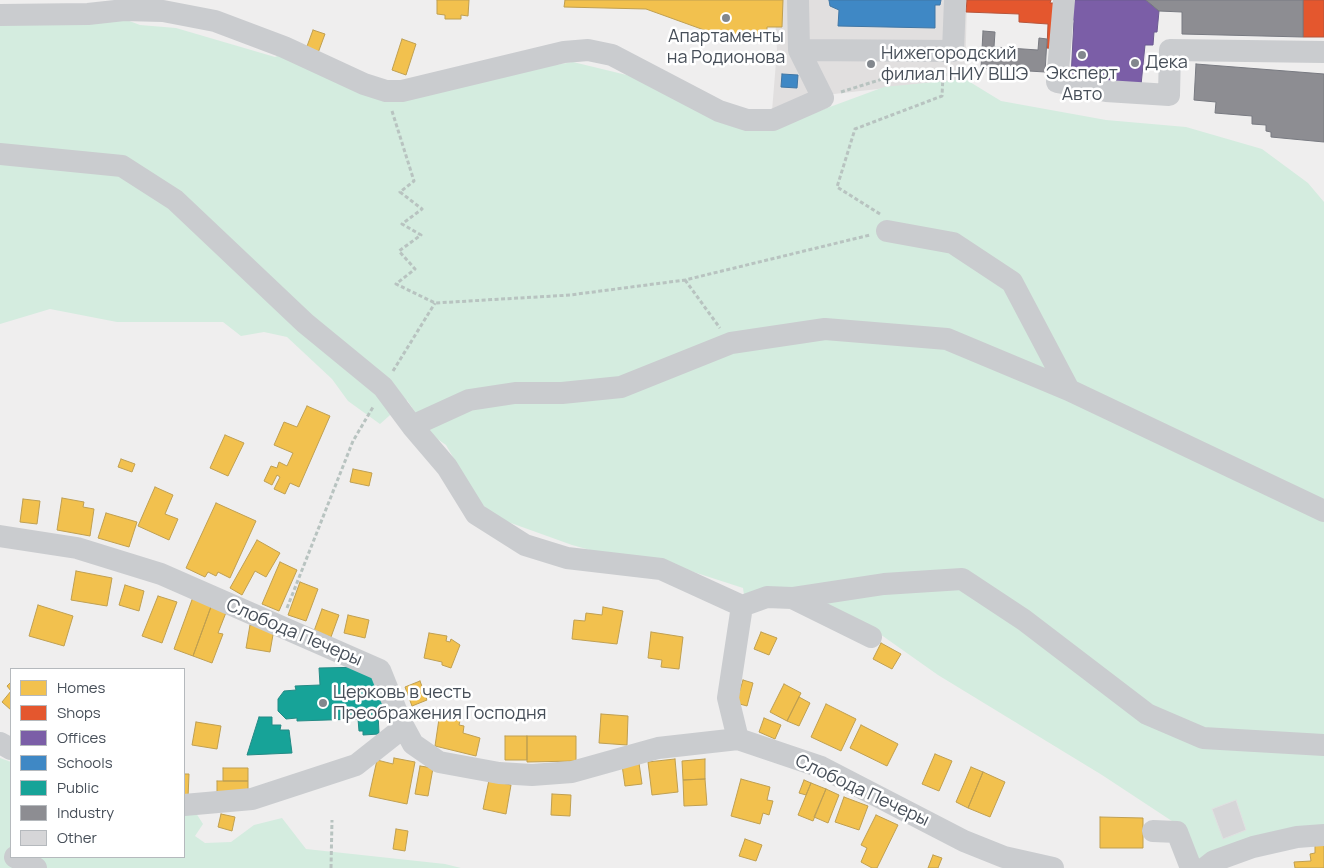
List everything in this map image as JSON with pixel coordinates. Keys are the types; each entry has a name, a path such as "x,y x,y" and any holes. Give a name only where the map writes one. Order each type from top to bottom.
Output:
{"street":[{"path":"0,15 88,7 163,11 214,21 284,47 364,84 386,92 402,91 564,52 588,50 612,55 719,111 747,120 773,120 823,98 799,50 798,0"},
{"path":"799,50 953,51 955,0"},
{"path":"1064,0 1057,82 1106,91 1169,95 1170,50 1324,52"},
{"path":"0,154 122,166 175,200 305,323 383,387 412,426 447,467 476,514 526,545 567,558 661,569 742,606 767,597 792,598 884,584 962,579 1024,620 1147,714 1203,738 1324,746"},
{"path":"887,231 953,243 1012,282 1069,390"},
{"path":"412,426 469,400 515,393 562,394 621,387 731,343 825,329 947,339 1069,390 1324,511"},
{"name":"Слобода Печеры","path":"0,536 77,548 161,574 279,628 380,670 412,744 439,762 499,773 532,776 572,772 658,748 738,739 821,767 964,841 1004,857 1053,868"},
{"path":"792,598 871,637"},
{"path":"738,739 728,698 742,606"},
{"path":"185,805 252,799 356,765 404,727"},
{"path":"1152,831 1177,832 1191,868"},
{"path":"1205,868 1214,861 1253,847 1296,837 1324,835"},
{"path":"17,858 36,868"}],"path":[{"path":"823,98 892,76 952,74 953,51"},
{"path":"386,92 414,181 400,192 422,209 402,224 421,235 398,251 415,269 396,284 435,303 570,295 685,280 887,231 890,220 836,188 855,129 942,96 943,75"},
{"path":"685,280 731,343"},
{"path":"279,628 353,441 383,387 435,303"},
{"path":"331,868 332,820"}],"shaded area":[{"name":"Нижегородский филиал НИУ ВШЭ","path":"774,0 967,0 965,79 799,98 772,111 777,50"}],"green space":[{"path":"0,18 124,19 140,25 176,28 275,57 282,54 369,95 573,62 635,77 781,125 884,87 965,79 1001,101 1106,120 1186,127 1262,149 1308,183 1324,202 1324,827 1199,861 1181,827 1102,775 938,675 870,627 744,595 743,588 675,566 619,558 572,545 497,518 479,502 446,445 430,434 407,400 380,424 348,401 332,379 287,337 264,332 241,336 223,322 117,322 50,309 0,324"},
{"path":"0,758 10,762 10,858 185,858 185,813 196,813 203,824 195,836 205,843 231,842 254,825 282,818 306,849 445,864 461,868 0,868"}],"building: Homes":[{"path":"437,0 469,0 468,16 461,15 461,19 445,19 445,15 437,14"},
{"name":"Апартаменты на Родионова","path":"565,0 783,0 782,27 767,27 767,36 718,35 646,9 564,7"},
{"path":"313,30 325,34 318,53 306,49"},
{"path":"402,39 416,44 406,75 392,70"},
{"path":"307,406 330,416 299,487 290,483 285,494 274,489 280,477 277,475 272,485 264,481 271,466 277,468 279,462 287,466 293,453 274,445 284,422 297,427"},
{"path":"225,435 244,443 228,476 210,468"},
{"path":"121,459 135,464 132,472 118,467"},
{"path":"353,469 372,473 369,486 350,482"},
{"path":"155,487 173,495 165,514 178,519 169,540 138,526"},
{"path":"62,498 84,502 83,507 94,509 90,536 57,530"},
{"path":"23,499 40,501 37,524 20,522"},
{"path":"216,503 256,521 230,578 218,572 216,576 208,572 205,577 186,568"},
{"path":"106,513 137,522 129,547 98,538"},
{"path":"257,540 280,553 266,577 255,571 242,595 230,588"},
{"path":"280,562 297,570 279,611 262,604"},
{"path":"76,571 112,578 107,606 71,600"},
{"path":"300,582 318,589 306,621 288,615"},
{"path":"125,585 144,591 139,611 119,605"},
{"path":"158,596 177,602 162,643 142,636"},
{"path":"193,597 212,604 193,656 174,649"},
{"path":"212,604 227,610 218,633 223,634 212,663 193,656"},
{"path":"38,605 73,616 64,646 29,636"},
{"path":"603,607 623,611 617,644 572,639 574,620 585,621 586,613 602,615"},
{"path":"322,609 339,615 331,637 314,631"},
{"path":"348,615 369,620 365,638 344,633"},
{"path":"250,625 274,629 270,652 246,648"},
{"path":"651,632 683,637 679,669 661,667 662,660 648,658"},
{"path":"761,632 777,638 769,655 754,649"},
{"path":"429,633 447,636 446,641 450,642 451,639 460,645 451,668 442,665 442,662 424,658"},
{"path":"881,643 901,654 892,669 873,659"},
{"path":"743,680 753,683 747,706 736,703"},
{"path":"420,681 427,700 412,706 405,687"},
{"path":"784,684 801,693 787,721 770,712"},
{"path":"10,692 10,709 2,702"},
{"path":"799,697 810,703 799,726 787,721"},
{"path":"826,704 856,719 841,751 811,737"},
{"path":"440,712 461,717 459,725 464,726 463,733 480,738 476,756 435,746"},
{"path":"601,714 628,716 627,745 599,743"},
{"path":"764,718 781,725 775,739 759,732"},
{"path":"196,722 221,726 217,749 192,745"},
{"path":"861,725 898,744 887,766 850,748"},
{"path":"505,736 527,736 527,760 505,760"},
{"path":"527,736 576,736 576,761 527,762"},
{"path":"935,754 952,761 939,791 922,784"},
{"path":"394,758 415,762 407,804 369,796 377,760 393,764"},
{"path":"675,759 678,792 652,795 648,762"},
{"path":"705,759 705,779 683,780 682,761"},
{"path":"639,763 642,784 625,786 622,765"},
{"path":"420,766 433,768 428,796 415,794"},
{"path":"971,767 983,772 968,808 956,802"},
{"path":"223,768 248,768 248,781 223,781"},
{"path":"983,772 1005,782 990,817 968,808"},
{"path":"185,774 189,774 188,798 185,797"},
{"path":"705,779 707,805 684,806 683,780"},
{"path":"741,779 770,787 767,800 773,801 769,815 763,813 760,824 731,816"},
{"path":"489,780 511,785 506,814 483,809"},
{"path":"804,780 811,783 806,795 799,793"},
{"path":"217,781 248,781 248,792 217,792"},
{"path":"811,783 826,789 813,821 798,815"},
{"path":"826,789 839,795 828,823 814,817"},
{"path":"552,794 571,795 570,816 551,815"},
{"path":"844,797 868,806 859,830 835,822"},
{"path":"221,814 235,817 232,831 218,827"},
{"path":"876,815 898,825 877,868 872,868 861,862 867,848 861,845"},
{"path":"1100,817 1143,818 1143,848 1100,848"},
{"path":"396,829 408,831 405,851 393,849"},
{"path":"745,839 762,845 756,861 739,856"},
{"path":"1315,840 1324,840 1324,868 1295,868 1294,862 1311,861 1310,854 1315,853"},
{"path":"933,855 942,858 938,868 928,868"}],"building: Shops":[{"path":"967,0 1051,0 1050,3 1057,3 1055,49 1047,48 1048,24 1019,22 1019,14 966,12"},
{"path":"1303,0 1324,0 1324,37 1303,37"}],"building: Offices":[{"path":"1070,0 1146,0 1159,11 1157,32 1154,32 1153,45 1145,45 1141,85 1071,78 1074,20 1064,17"}],"building: Schools":[{"path":"829,0 941,0 940,5 935,5 935,28 838,26 839,10 830,6"},
{"path":"782,74 798,75 797,88 781,87"}],"building: Public":[{"path":"367,667 376,672 376,694 382,694 383,711 378,712 379,734 363,735 363,731 359,731 358,719 297,721 297,718 286,719 278,711 278,699 284,691 296,690 295,686 320,685 319,668"},
{"path":"259,717 272,717 272,725 281,725 280,730 289,730 292,753 247,755"}],"building: Industry":[{"path":"1146,0 1303,0 1303,37 1182,34 1182,12 1159,11"},
{"path":"983,31 995,32 994,47 1038,50 1039,38 1047,39 1045,72 981,68"},
{"path":"1196,64 1324,74 1324,142 1271,137 1271,132 1266,131 1266,125 1252,124 1252,116 1215,113 1216,102 1194,100"}],"building: Other":[{"path":"1236,800 1246,830 1223,839 1212,809"}],"place":[{"name":"Апартаменты на Родионова","path":"726,18"},
{"name":"Эксперт Авто","path":"1082,55"},
{"name":"Дека","path":"1135,63"},
{"name":"Нижегородский филиал НИУ ВШЭ","path":"871,64"},
{"name":"Церковь в честь Преображения Господня","path":"323,703"}]}
